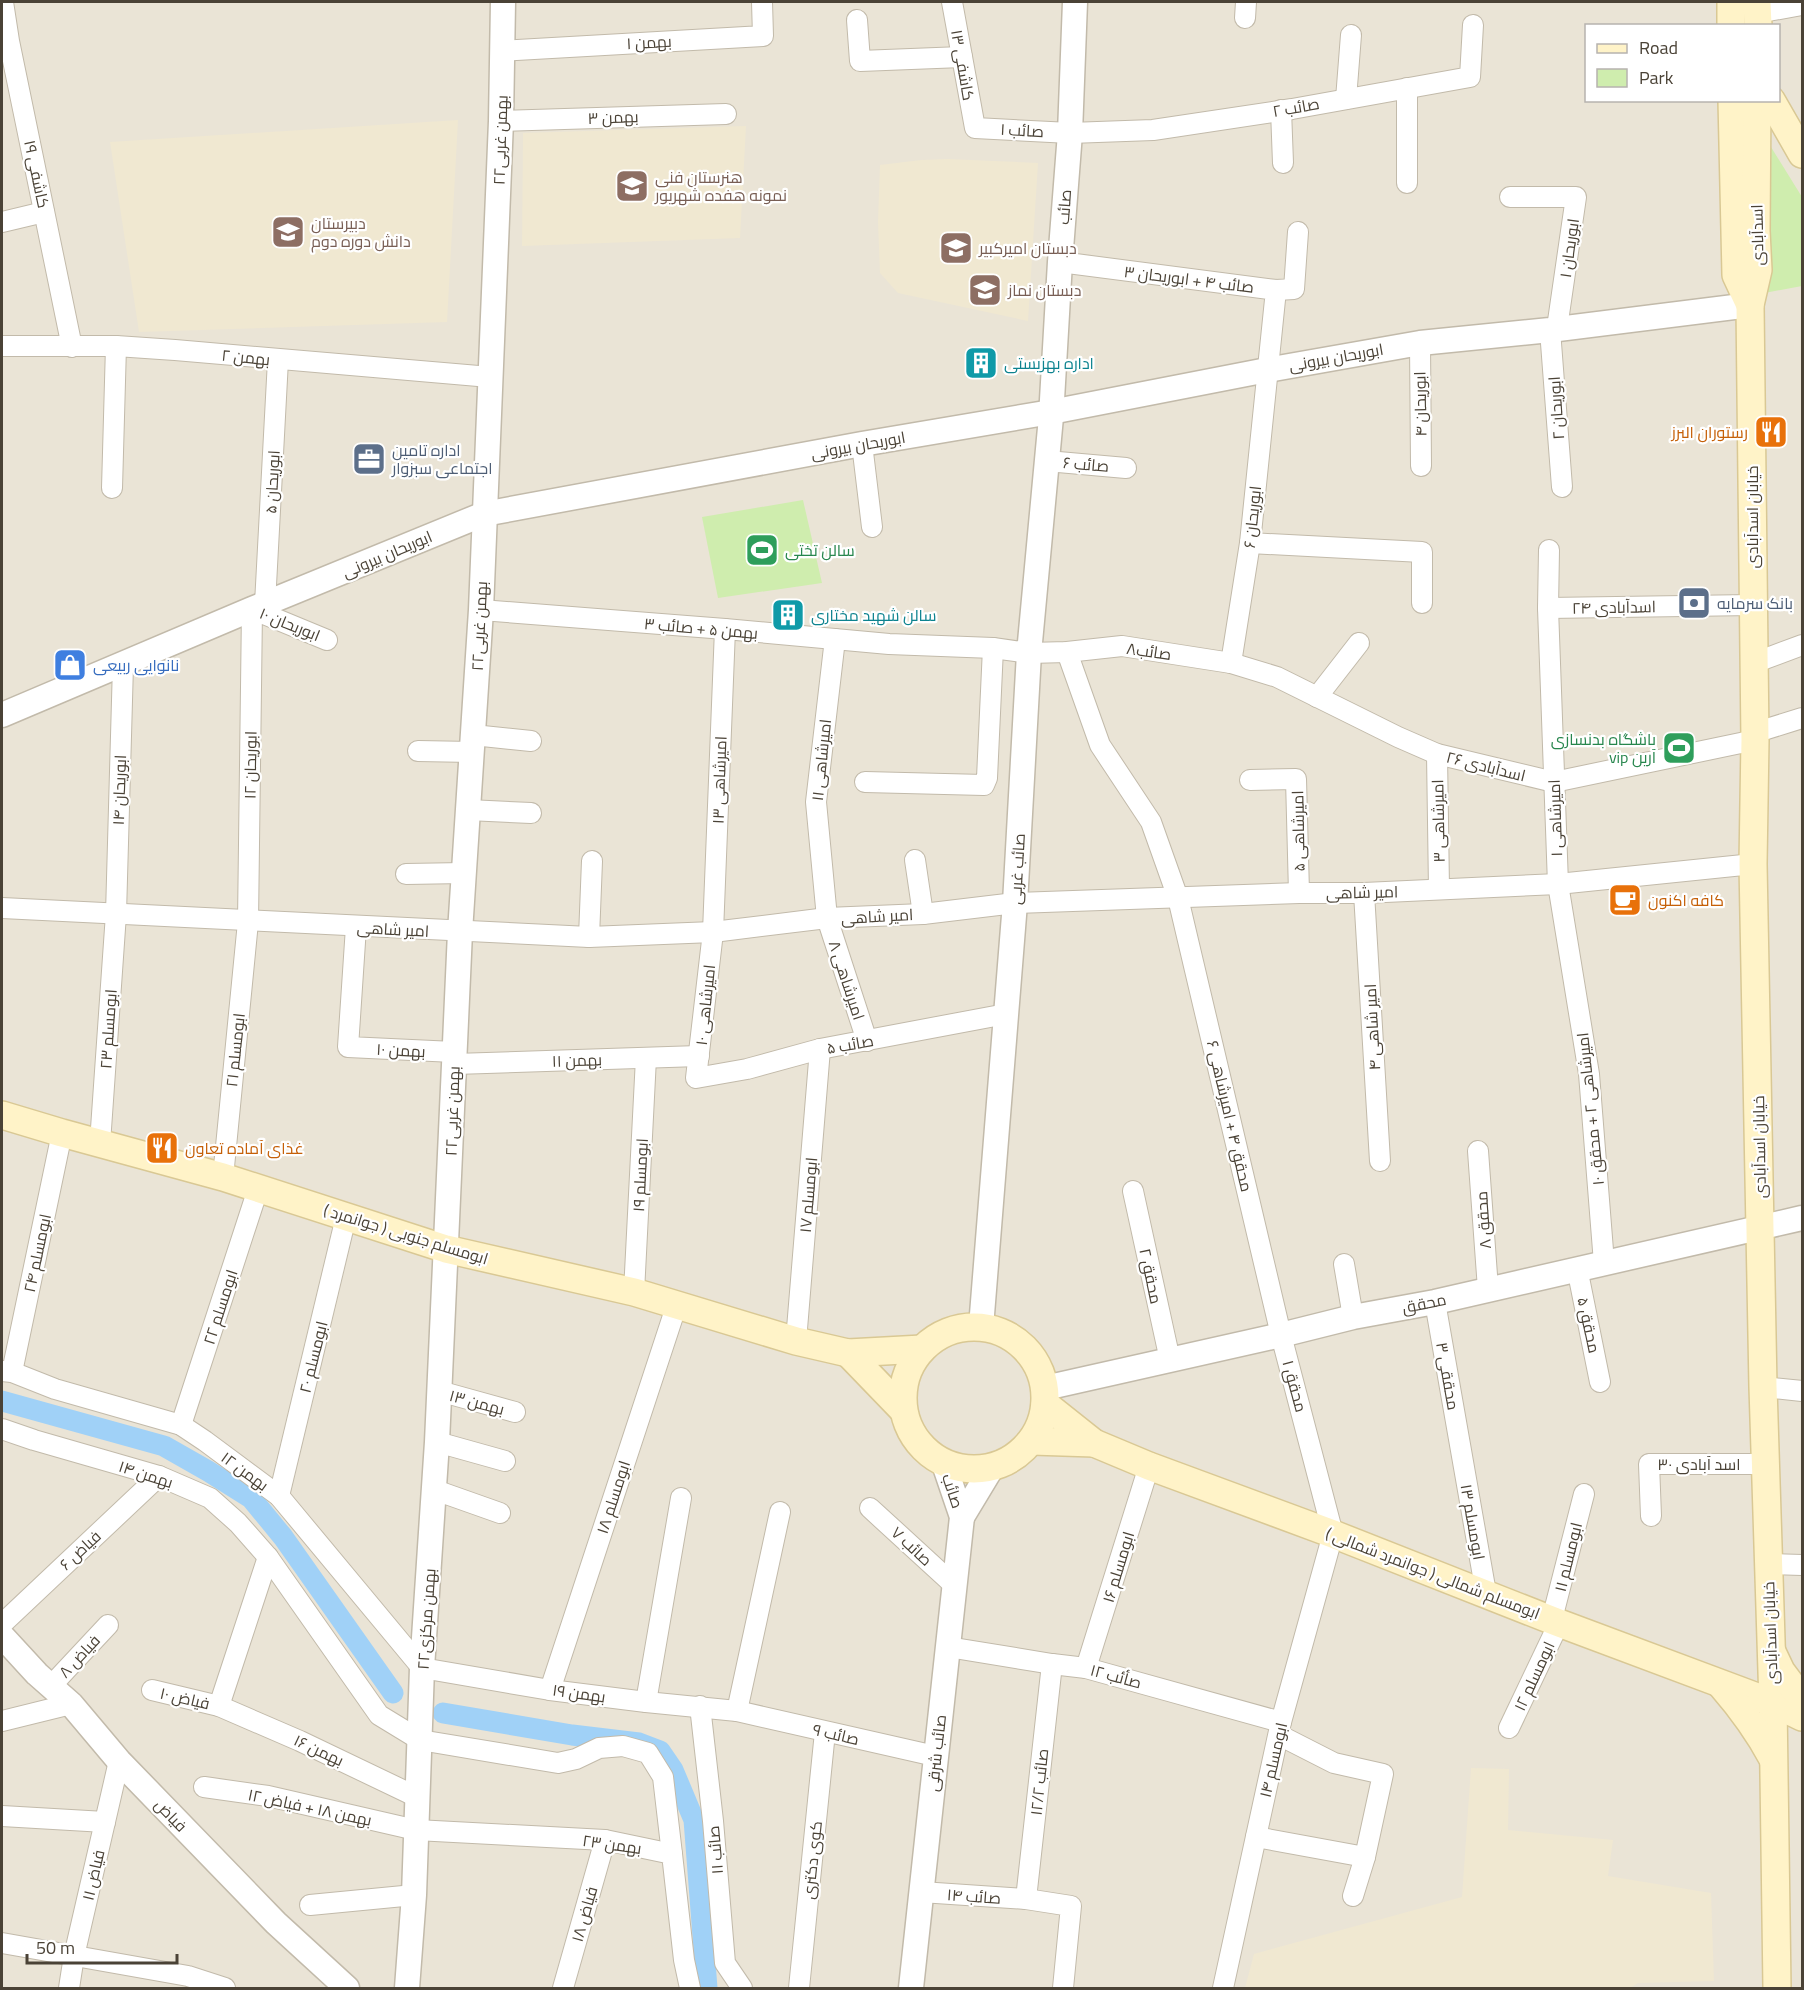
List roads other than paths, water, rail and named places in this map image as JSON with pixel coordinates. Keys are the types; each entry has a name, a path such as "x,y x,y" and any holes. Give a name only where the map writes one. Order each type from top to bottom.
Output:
{"main road":[{"path":"1731,2 1731,24"},
{"name":"اسدآبادی","path":"1732,102 1736,275 1750,305"},
{"name":"اسدآبادی","path":"1750,305 1758,270 1757,102"},
{"path":"1772,102 1803,154"},
{"name":"خیابان اسدآبادی","path":"1750,305 1754,663 1753,864 1763,1387 1773,1703 1777,1989"},
{"name":"ابومسلم جنوبی ( جوانمرد )","path":"2,1115 223,1177 446,1249 634,1292 796,1341 848,1353 922,1349"},
{"path":"981,1327 1000,1331 1016,1340 1030,1353 1040,1369 1045,1396 1041,1424 1032,1442 1014,1458 991,1468 967,1470 944,1464 925,1451 911,1433 903,1410 903,1388 909,1367 922,1349 939,1335 960,1328 981,1327"},
{"path":"848,1353 903,1410"},
{"path":"1045,1396 1094,1443"},
{"path":"1032,1442 1094,1443"},
{"name":"ابومسلم شمالی ( جوانمرد شمالی )","path":"1094,1443 1149,1466 1333,1533 1555,1621 1773,1703 1803,1717"},
{"path":"1771,1649 1781,1671 1803,1699"},
{"path":"1720,1684 1759,1733 1773,1760"}],"street":[{"name":"کاشفی ۱۹","path":"3,2 72,347"},
{"name":"۲۲بهمن غربی","path":"446,1249 460,932 481,610 501,121 503,2"},
{"name":"بهمن ۱","path":"501,51 763,36 762,2"},
{"name":"کاشفی ۱۳","path":"952,2 975,128"},
{"name":"صائب","path":"1051,412 1070,133 1075,2"},
{"path":"1757,13 1803,6"},
{"path":"857,20 860,61 962,57"},
{"name":"صائب ۲","path":"1070,133 1154,130 1470,77 1473,25"},
{"path":"1346,99 1351,36"},
{"path":"1407,88 1407,183"},
{"path":"1281,110 1283,163"},
{"name":"بهمن ۳","path":"501,121 726,114"},
{"name":"صائب ۱","path":"975,128 1070,133"},
{"name":"ابوریحان ۱","path":"1510,197 1576,197 1554,329"},
{"path":"2,222 45,212"},
{"path":"1276,290 1294,289 1298,232"},
{"name":"صائب ۴ + ابوریحان ۳","path":"1060,262 1276,290 1267,370"},
{"name":"ابوریحان بیرونی","path":"2,716 484,514 1420,343 1750,305"},
{"name":"ابوریحان ۲","path":"1554,329 1562,487"},
{"name":"ابوریحان ۴","path":"1420,343 1421,465"},
{"name":"بهمن ۲","path":"2,346 116,346 490,377"},
{"path":"112,488 116,346"},
{"name":"ابوریحان ۵","path":"259,607 278,360"},
{"name":"ابوریحان ۶","path":"1231,663 1250,543 1267,370"},
{"name":"صائب غربی","path":"981,1327 1015,903 1029,653 1051,412"},
{"path":"862,444 872,527"},
{"name":"صائب ۶","path":"1047,461 1126,468"},
{"path":"1250,543 1422,552 1422,603"},
{"name":"امیرشاهی ۱","path":"1549,550 1548,608 1557,884"},
{"name":"اسدآبادی ۲۴","path":"1548,608 1753,605"},
{"name":"ابوریحان ۱۰","path":"259,607 327,640"},
{"name":"ابوریحان ۱۲","path":"248,922 259,607"},
{"name":"بهمن ۵ + صائب ۳","path":"481,610 889,644 993,648 1029,653"},
{"name":"امیرشاهی ۱۳","path":"712,932 725,629"},
{"name":"امیرشاهی ۱۱","path":"827,918 816,802 835,639"},
{"path":"1317,697 1359,643"},
{"path":"1754,663 1803,645"},
{"name":"صائب۸","path":"1029,653 1067,652 1122,646 1231,663"},
{"path":"865,782 984,785 987,778 993,648"},
{"name":"محقق ۴ + امیرشاهی ۶","path":"1067,652 1100,745 1151,822 1178,897 1281,1335"},
{"name":"اسدآبادی ۲۶","path":"1231,663 1277,676 1398,737 1437,754 1554,782 1754,737 1803,718"},
{"name":"ابوریحان ۱۴","path":"116,914 123,665"},
{"path":"418,751 473,743 531,741"},
{"name":"امیرشاهی ۳","path":"1437,754 1439,889"},
{"name":"امیرشاهی ۵","path":"1250,780 1296,779 1299,893"},
{"path":"468,810 531,813"},
{"path":"915,860 923,914"},
{"path":"589,937 592,861"},
{"name":"امیر شاهی","path":"2,908 248,922 589,937 712,932 827,918 923,914 1015,903 1299,893 1364,893 1557,884 1753,864"},
{"path":"406,874 464,873"},
{"name":"امیرشاهی ۲ + محقق ۱۰","path":"1557,884 1589,1074 1604,1263"},
{"name":"امیر شاهی ۴","path":"1364,893 1380,1161"},
{"name":"ابومسلم ۲۳","path":"100,1143 116,914"},
{"name":"امیرشاهی ۸","path":"827,918 867,1041"},
{"name":"ابومسلم ۲۱","path":"223,1177 248,922"},
{"name":"بهمن ۱۰","path":"356,927 348,1047 454,1058"},
{"name":"امیرشاهی ۱۰","path":"696,1078 712,932"},
{"name":"صائب ۵","path":"696,1078 747,1069 820,1049 1006,1014"},
{"name":"ابومسلم ۱۷","path":"796,1341 820,1049"},
{"name":"بهمن ۱۱","path":"454,1058 699,1056"},
{"name":"ابومسلم ۱۹","path":"634,1292 646,1058"},
{"name":"ابومسلم ۲۴","path":"7,1371 62,1133"},
{"name":"محقق ۸","path":"1478,1151 1488,1289"},
{"name":"ابومسلم ۲۲","path":"181,1425 258,1189"},
{"name":"محقق ۲","path":"1133,1191 1170,1360"},
{"name":"ابومسلم ۲۰","path":"279,1496 346,1217"},
{"name":"محقق","path":"1045,1396 1170,1360 1353,1317 1434,1302 1803,1218"},
{"name":"۲۲بهمن مرکزی","path":"406,1989 414,1895 422,1668 435,1490 446,1249"},
{"path":"1344,1264 1353,1317"},
{"name":"محقق ۵","path":"1577,1268 1600,1382"},
{"name":"محققی ۳","path":"1434,1302 1461,1450"},
{"name":"ابومسلم ۱۸","path":"550,1690 677,1304"},
{"name":"محقق ۱","path":"1281,1335 1333,1533"},
{"name":"بهمن ۱۲","path":"7,1371 55,1389 181,1425 279,1496 422,1668"},
{"path":"1763,1387 1803,1391"},
{"name":"بهمن ۱۳","path":"439,1391 515,1412"},
{"name":"بهمن ۱۴","path":"2,1429 159,1476 210,1498 238,1523 268,1557 379,1715 420,1740"},
{"path":"437,1442 505,1461"},
{"name":"ابومسلم ۱۳","path":"1461,1450 1486,1593"},
{"name":"صائب","path":"944,1464 962,1517"},
{"name":"اسد آبادی ۳۰","path":"1652,1516 1648,1464 1765,1464"},
{"name":"ابومسلم ۱۶","path":"1086,1668 1149,1466"},
{"path":"962,1517 991,1468"},
{"name":"فیاض ۶","path":"2,1624 159,1476"},
{"path":"435,1490 500,1513"},
{"name":"ابومسلم ۱۱","path":"1555,1621 1584,1494"},
{"path":"646,1702 681,1498"},
{"name":"صائب ۷","path":"870,1508 954,1585"},
{"path":"737,1710 780,1512"},
{"name":"صائب شرقی","path":"911,1989 962,1517"},
{"name":"ابومسلم ۱۴","path":"1223,1989 1280,1729 1333,1533"},
{"path":"219,1706 268,1557"},
{"path":"1768,1564 1803,1565"},
{"name":"ابومسلم ۱۲","path":"1509,1728 1555,1621"},
{"name":"فیاض ۸","path":"50,1687 108,1625"},
{"name":"فیاض","path":"2,1636 50,1687 71,1704 119,1761 276,1923 347,1989"},
{"name":"صأئب ۱۲","path":"948,1647 1086,1668 1280,1729 1335,1764 1383,1774 1365,1857"},
{"name":"صائب ۱۲/۲","path":"1026,1899 1052,1664"},
{"name":"بهمن ۱۹","path":"422,1668 550,1690 737,1710"},
{"name":"فیاض ۱۰","path":"152,1690 219,1706"},
{"path":"2,1721 71,1704"},
{"name":"بهمن ۱۶","path":"219,1706 300,1741 417,1797"},
{"name":"صائب ۱۱","path":"700,1706 713,1821 725,1963 741,1989"},
{"name":"صائب ۹","path":"737,1710 935,1756"},
{"name":"کوی دکتری","path":"799,1989 825,1732"},
{"path":"420,1740 558,1763 576,1759 599,1748 623,1746 648,1753 663,1777 684,1960 690,1989"},
{"name":"فیاض ۱۱","path":"69,1989 74,1956 119,1761"},
{"name":"بهمن ۱۸ + فیاض ۱۲","path":"204,1787 268,1796 416,1830"},
{"path":"2,1816 105,1822"},
{"name":"بهمن ۲۳","path":"416,1830 605,1840 672,1854"},
{"path":"1256,1837 1365,1857 1353,1896"},
{"name":"فیاض ۱۸","path":"563,1989 605,1840"},
{"name":"صائب ۱۴","path":"921,1892 1026,1899 1071,1906 1063,1989"},
{"path":"310,1905 414,1895"},
{"path":"2,1943 74,1956 225,1989"}],"waterway":[{"path":"2,1401 164,1446 251,1498 283,1537 393,1693"},
{"path":"443,1713 572,1735 639,1743 660,1751 673,1770 694,1820 707,1988"}],"place":[{"name":"هنرستان فنی نمونه هفده شهریور","path":"632,186"},
{"name":"دبیرستان دانش دوره دوم","path":"288,232"},
{"name":"دبستان امیرکبیر","path":"956,248"},
{"name":"دبستان نماز","path":"985,290"},
{"name":"اداره بهزیستی","path":"981,363"},
{"name":"رستوران البرز","path":"1771,432"},
{"name":"اداره تامین اجتماعی سبزوار","path":"369,459"},
{"name":"سالن تختی","path":"762,550"},
{"name":"بانک سرمایه","path":"1694,603"},
{"name":"سالن شهید مختاری","path":"788,615"},
{"name":"نانوایی ربیعی","path":"70,665"},
{"name":"باشگاه بدنسازی vip آرین","path":"1679,748"},
{"name":"کافه اکنون","path":"1625,900"},
{"name":"غذای آماده تعاون","path":"162,1148"}]}
